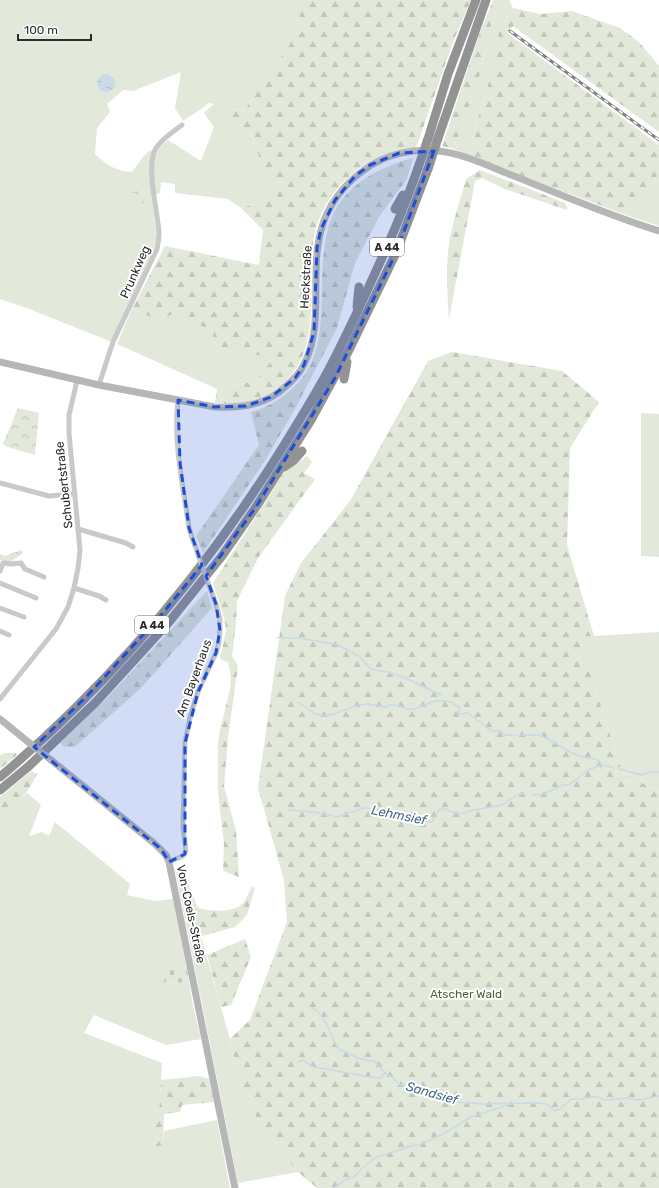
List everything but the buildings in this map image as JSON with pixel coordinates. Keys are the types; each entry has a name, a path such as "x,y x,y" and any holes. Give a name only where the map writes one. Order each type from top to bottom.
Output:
{"highway":[{"name":"A 44","path":"0,777 23,758 87,696 162,614 213,550 272,465 328,372 390,240 418,168 448,74 476,0"},
{"name":"A 44","path":"0,790 29,766 96,703 169,622 222,556 280,470 311,420 349,350 396,252 428,169 486,0"},
{"path":"395,209 414,177"},
{"path":"356,315 359,287"},
{"path":"344,378 349,350"},
{"path":"280,470 294,460 302,451"}],"main road":[{"name":"Heckstraße","path":"0,362 77,381 215,406 246,406 258,403 271,397 282,391 295,378 304,365 310,350 314,332 315,265 317,247 321,229 327,213 335,200 355,176 370,165 399,153 439,151 464,157 618,217 659,231"},
{"name":"Von-Coels-Straße","path":"0,719 155,844 166,855 169,862 235,1188"}],"street":[{"name":"Prunkweg","path":"99,385 113,342 157,249 159,235 152,171 154,154 159,144 182,126"},
{"name":"Schubertstraße","path":"0,699 56,629 68,607 74,588 80,550 69,433 69,415 77,381"},
{"name":"Am Bayerhaus","path":"169,862 183,856 186,851 183,826 184,743 198,692 219,643 220,619 189,528 180,463 177,416 178,400"},
{"path":"0,483 49,496 74,494"},
{"path":"78,529 126,543 133,547"},
{"path":"0,571 4,563 21,563 26,569 44,577"},
{"path":"0,583 36,598"},
{"path":"74,588 99,596 106,600"},
{"path":"0,608 24,617"},
{"path":"0,631 9,635"}],"highlighted area":[{"path":"434,151 396,253 335,378 256,507 206,576 216,604 220,630 216,653 198,692 185,743 185,854 169,862 161,849 34,747 87,696 162,614 202,565 189,528 180,463 178,400 215,407 246,406 271,397 295,378 304,365 314,332 317,247 321,229 335,200 355,176 370,165 399,153"}],"green space":[{"path":"0,0 304,0 290,44 244,111 222,107 218,115 238,123 252,135 260,160 277,197 241,208 228,199 175,193 175,184 161,182 160,193 151,195 157,236 153,253 112,342 0,299","holes":["181,72 175,108 183,121 209,103 214,104 204,113 214,127 201,161 168,140 159,148 156,154 150,150 132,172 112,167 95,154 97,128 110,112 107,104 123,90 133,91"]},
{"path":"304,0 471,0 453,42 416,148 398,150 385,154 362,167 341,184 326,205 320,217 315,231 312,254 310,328 302,357 295,370 277,389 261,398 244,403 215,403 217,389 256,381 274,357 227,351 212,341 214,331 173,314 159,320 132,309 165,246 259,265 263,230 241,208 277,197 260,160 252,135 238,123 217,115 222,107 244,111 290,44"},
{"path":"493,0 505,0 491,25 480,74 454,149 442,146 480,32"},
{"path":"505,0 509,0 513,8 498,32 499,48 467,155 454,149 480,74 491,25"},
{"path":"513,8 540,14 572,11 620,28 639,42 659,66 659,132 513,26 507,33 659,145 659,175 626,215 467,155 499,48 498,32"},
{"path":"413,158 407,179 379,217 355,263 337,328 296,407 266,459 203,553 196,536 259,445 251,412 274,403 293,388 303,377 315,354 320,328 324,253 327,233 332,218 348,193 359,183 384,168"},
{"path":"480,170 565,203 567,210 505,189 482,178 475,181 449,319 447,265 451,233 466,179"},
{"path":"659,175 659,226 626,215"},
{"path":"133,183 143,185 144,209 133,207"},
{"path":"132,309 159,320 173,314 214,331 212,341 227,351 275,356 256,381 217,389 117,344"},
{"name":"Atscher Wald","path":"452,352 562,371 599,402 570,448 567,545 594,636 579,637 622,772 659,792 659,1188 317,1188 298,1172 257,1119 242,1090 230,1039 250,1020 287,922 284,880 258,788 285,596 301,563 350,501 428,361"},
{"path":"18,408 39,413 35,455 8,447 3,444"},
{"path":"641,413 659,414 659,557 641,556"},
{"path":"307,456 312,462 304,473 315,479 258,558 237,601 232,656 238,666 228,737 224,787 236,830 239,877 223,871 224,843 218,792 218,742 230,690 231,677 228,662 220,659 226,630 224,618 213,583 283,473"},
{"path":"21,550 23,553 10,562 0,560 0,554 5,556"},
{"path":"207,591 212,608 141,688 76,746 64,747 60,743 110,695"},
{"path":"659,632 659,792 622,772 579,637"},
{"path":"4,753 15,753 17,755 0,769 0,756"},
{"path":"31,771 37,774 30,788 0,817 0,797"},
{"path":"27,793 41,805 29,836 42,832 49,836 55,822 130,884 127,895 155,901 173,899 187,970 165,970 164,982 189,983 201,1039 166,1045 94,1015 84,1033 162,1063 159,1111 153,1112 163,1145 164,1131 217,1120 230,1188 0,1188 0,817"},
{"path":"175,870 179,872 186,885 188,910 199,937 201,937 230,1039 242,1090 257,1119 298,1172 238,1183"},
{"path":"188,884 198,908 208,910 226,910 237,908 244,901 252,886 255,888 247,915 235,927 199,937 188,910 186,885"},
{"path":"245,939 251,957 231,1005 221,1007 207,955"},
{"path":"165,970 187,970 189,983 164,982"},
{"path":"200,1076 209,1079 214,1102 182,1105 180,1112 164,1114 163,1145 152,1147 153,1112 159,1111 161,1080"}],"water":[{"path":"106,74 112,77 115,83 112,89 106,92 100,89 97,83 100,77"}],"waterway":[{"path":"277,638 300,638 338,645 359,656 371,669 387,672 408,679 441,695"},
{"name":"Lehmsief","path":"299,703 314,713 323,716 334,714 355,706 367,704 385,707 395,705 407,709 415,709 434,701 445,701 451,702 460,708 458,712 460,714 468,713 492,731 501,731 505,735 517,735"},
{"name":"Lehmsief","path":"520,735 541,735 572,753 598,760 601,764"},
{"name":"Lehmsief","path":"533,795 544,794 562,785 569,785 587,771 602,764"},
{"name":"Lehmsief","path":"605,765 614,768"},
{"name":"Lehmsief","path":"619,769 642,775 649,772 659,772"},
{"name":"Lehmsief","path":"288,810 314,812 337,817 364,808 389,810 415,819 432,822 438,811 443,808 462,814 469,811 502,805 518,794 525,794"},
{"name":"Sandsief","path":"313,1008 321,1015 339,1049 358,1058 376,1062 385,1073 399,1084 410,1088 439,1094 456,1102 483,1104 547,1104 555,1111 560,1109 571,1099 598,1097 604,1100 628,1098 636,1100 659,1096"},
{"path":"298,1062 302,1060 314,1067 370,1077 381,1078 385,1073"},
{"name":"Sandsief","path":"334,1188 345,1180 354,1177 362,1168 375,1158 421,1144 443,1134 471,1117 511,1104"}],"railway":[{"path":"510,31 659,140"}]}
